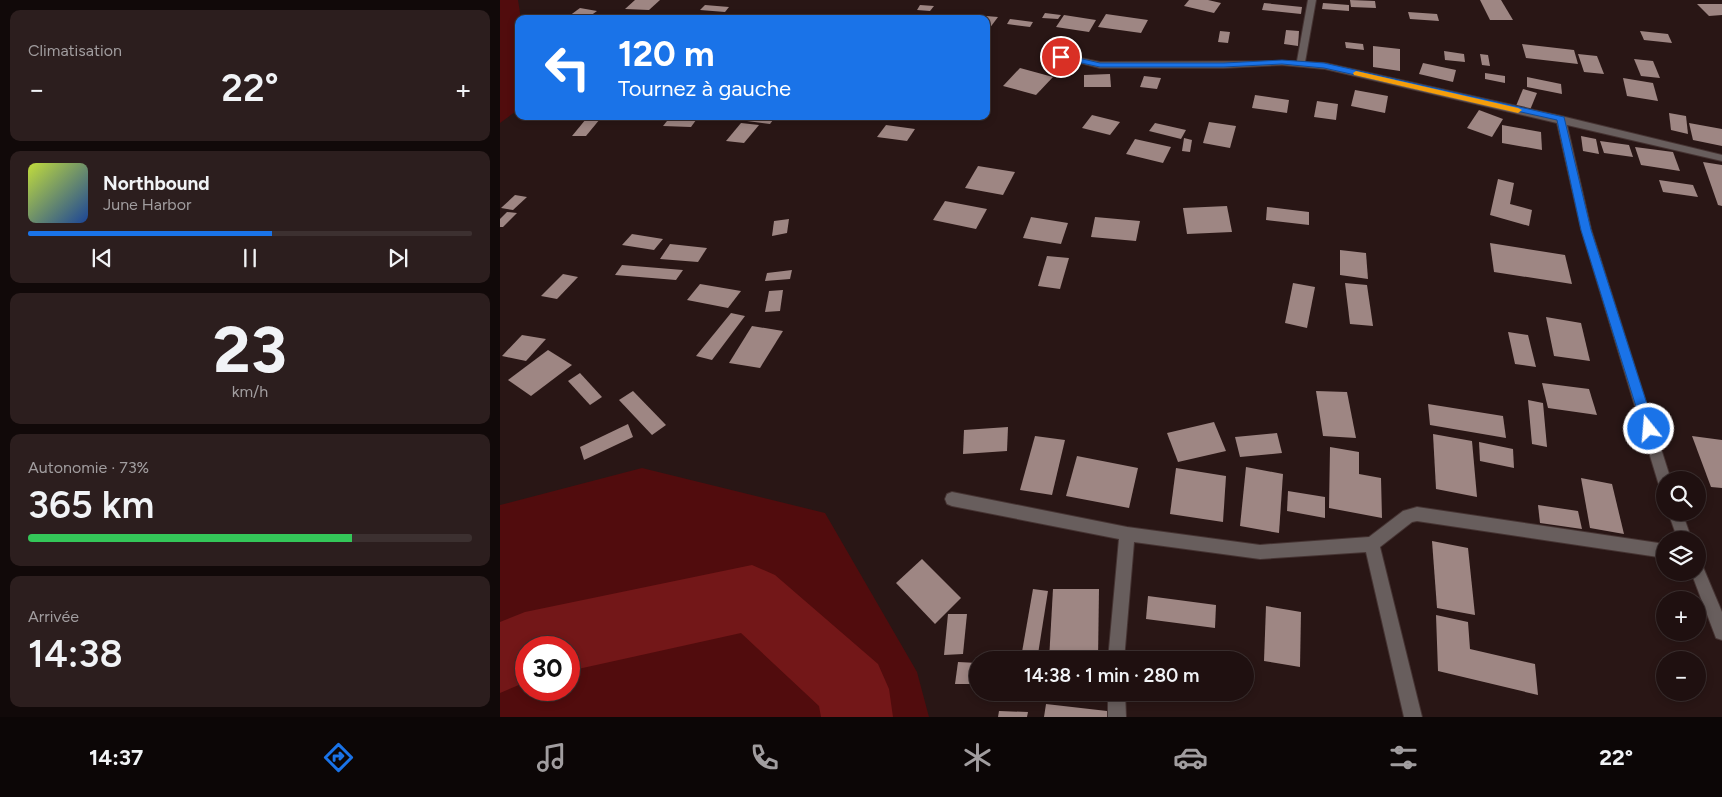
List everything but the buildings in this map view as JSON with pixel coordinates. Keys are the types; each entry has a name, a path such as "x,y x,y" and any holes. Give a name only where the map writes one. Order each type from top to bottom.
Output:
{"street":[{"path":"1301,64 1309,1"},
{"path":"1061,57 1100,65 1224,65 1282,62 1324,66 1561,119 1722,158"},
{"path":"1561,119 1586,230 1662,471"},
{"path":"952,499 1127,534 1260,552 1372,544 1408,516 1417,514 1656,550"},
{"path":"1117,651 1127,534"},
{"path":"1372,544 1413,717"},
{"path":"1702,581 1722,632"},
{"path":"1116,701 1117,717"}],"shaded area":[{"path":"500,0 518,0 520,15 515,15 515,112 500,123"},
{"path":"642,468 825,513 917,672 929,717 500,717 500,505"}],"waterway":[{"path":"500,658 525,646 752,598 853,689 857,717"}],"slow traffic":[{"path":"1356,73 1518,110"}],"route":[{"path":"1061,57 1100,65 1224,65 1282,62 1324,66 1477,102 1561,119 1586,230 1649,429"}]}
